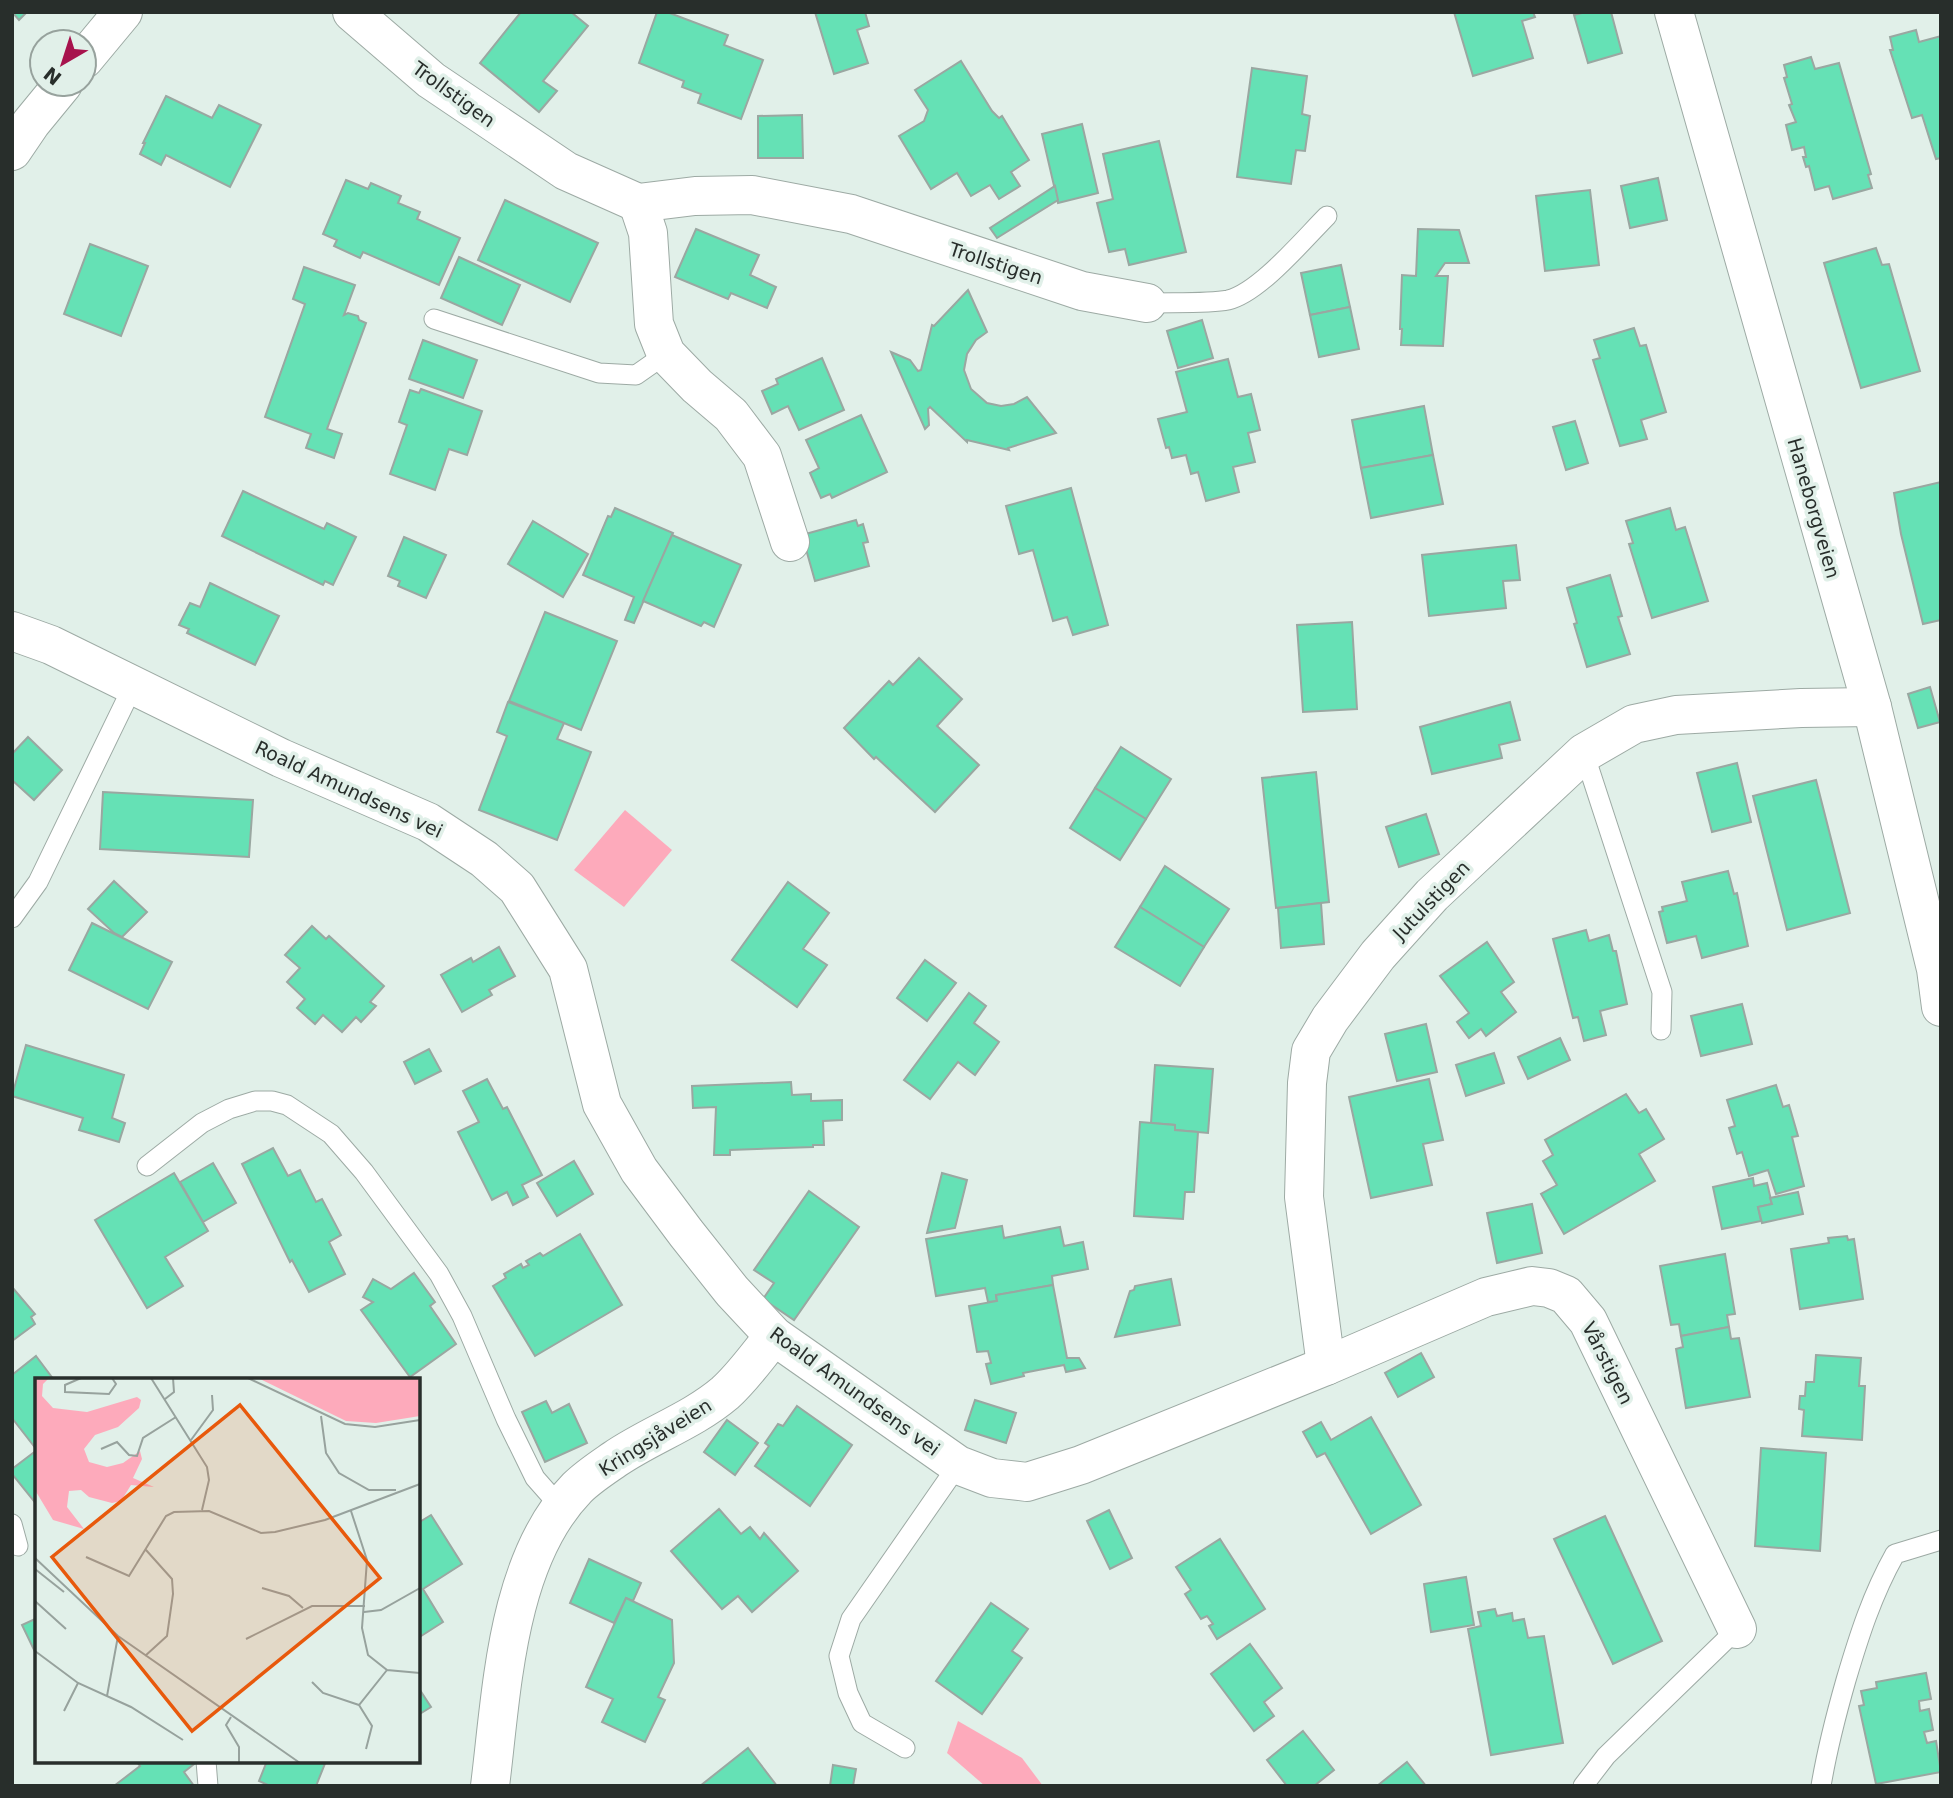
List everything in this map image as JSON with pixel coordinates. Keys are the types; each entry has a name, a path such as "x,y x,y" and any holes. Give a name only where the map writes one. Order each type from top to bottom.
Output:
{"street":[{"path":"98,42 123,12"},
{"name":"Trollstigen","path":"352,12 431,80 566,172 638,203 695,196 752,195 851,215 1082,291 1147,303"},
{"name":"Haneborgveien","path":"1674,12 1872,707 1938,967 1941,1007"},
{"path":"12,151 52,98"},
{"path":"638,203 648,233 654,324 666,354 732,415 762,456 790,541"},
{"name":"Roald Amundsens vei","path":"12,632 51,645 281,758 428,822 484,859 517,888 568,969 602,1104 639,1170 732,1291 774,1336 958,1465 992,1478 1027,1482 1081,1465 1326,1366"},
{"name":"Jutulstigen","path":"1326,1366 1304,1197 1307,1083 1311,1051 1378,955 1432,895 1584,753 1634,724 1676,715 1872,707"},
{"name":"Vårstigen","path":"1326,1366 1486,1297 1532,1286 1549,1288 1566,1296 1588,1321 1737,1629"},
{"name":"Kringsjåveien","path":"491,1786 505,1662 515,1610 538,1549 563,1504 578,1487 617,1457 685,1420 726,1392 774,1336"}],"lane":[{"name":"Trollstigen","path":"1147,303 1228,300 1246,293 1327,216"},
{"path":"434,319 599,373 636,375 666,354"},
{"path":"12,918 38,882 133,686"},
{"path":"1584,753 1662,992 1661,1030"},
{"path":"147,1166 202,1123 229,1109 255,1101 272,1101 287,1105 331,1135 364,1172 439,1274 462,1316 506,1419 535,1478 563,1504"},
{"path":"905,1748 862,1723 848,1693 839,1656 851,1619 958,1465"},
{"path":"12,1524 18,1546"},
{"path":"1821,1786 1828,1746 1863,1623 1878,1584 1895,1554 1941,1540"},
{"path":"1583,1786 1606,1756 1737,1629"},
{"path":"206,1763 208,1786"}],"shaded area":[{"path":"625,810 672,850 624,907 574,870"},
{"path":"958,1721 1022,1758 1043,1786 985,1786 947,1753"}],"building":[{"path":"12,12 27,12 19,20"},
{"path":"521,12 571,12 588,26 543,81 557,91 539,112 480,63"},
{"path":"657,12 667,12 728,35 724,45 763,60 741,119 698,103 701,94 682,87 684,81 639,63"},
{"path":"815,12 865,12 869,26 857,30 868,63 834,74"},
{"path":"1454,12 1533,12 1535,17 1522,21 1533,58 1473,76"},
{"path":"1611,12 1622,53 1588,63 1574,15"},
{"path":"1916,30 1919,42 1941,36 1941,158 1936,159 1922,115 1912,118 1890,50 1893,50 1890,37"},
{"path":"1811,57 1815,69 1839,63 1871,174 1868,175 1872,188 1833,199 1829,186 1815,190 1809,166 1806,167 1803,157 1806,157 1804,147 1792,150 1786,125 1796,122 1789,105 1792,104 1784,78 1787,77 1784,65"},
{"path":"961,61 992,111 999,118 1002,116 1029,160 1011,172 1020,186 999,199 990,185 971,196 957,173 931,189 899,136 924,121 928,110 915,90"},
{"path":"1252,68 1307,76 1302,114 1310,116 1305,151 1296,150 1291,184 1237,177"},
{"path":"166,96 212,118 219,105 261,125 230,187 166,155 161,165 140,154"},
{"path":"802,115 803,158 758,158 758,116"},
{"path":"1082,124 1098,193 1058,203 1042,134"},
{"path":"1159,141 1186,252 1129,265 1125,249 1109,252 1097,203 1113,199 1103,154"},
{"path":"1658,178 1667,220 1630,228 1621,186"},
{"path":"346,180 368,189 371,183 401,196 398,203 420,212 417,219 460,238 439,285 363,252 360,258 334,246 337,240 323,234"},
{"path":"1055,186 1058,200 997,238 990,228"},
{"path":"1590,190 1599,265 1545,271 1536,196"},
{"path":"505,200 598,243 570,302 478,260"},
{"path":"696,229 759,255 750,275 776,287 767,308 731,293 728,299 675,277"},
{"path":"1418,229 1459,230 1469,263 1445,263 1436,276 1448,276 1443,346 1401,345 1402,275 1416,276"},
{"path":"90,244 148,266 121,336 64,314"},
{"path":"1876,248 1882,265 1889,264 1920,371 1861,388 1824,263"},
{"path":"459,257 520,285 502,325 441,298"},
{"path":"1341,265 1350,307 1310,315 1301,273"},
{"path":"304,267 355,285 344,315 348,313 358,316 359,320 366,323 327,429 342,434 334,458 306,448 311,434 265,417 305,304 293,299"},
{"path":"968,290 987,332 976,340 967,354 964,370 971,389 987,403 1001,406 1014,404 1027,397 1056,433 1008,448 1009,450 967,442 930,407 929,425 925,429 891,352 910,360 918,371 921,370 932,325 934,326"},
{"path":"1350,307 1359,349 1319,357 1310,315"},
{"path":"1202,320 1213,358 1178,368 1167,331"},
{"path":"1634,328 1640,346 1646,345 1666,412 1641,420 1647,439 1620,446 1593,360 1600,358 1594,340"},
{"path":"423,340 477,360 463,398 409,379"},
{"path":"822,358 844,410 799,430 788,406 772,414 762,391 778,384 776,379"},
{"path":"1228,359 1238,397 1251,394 1260,430 1248,433 1255,462 1233,467 1239,492 1206,501 1198,472 1191,474 1186,455 1172,458 1169,447 1166,448 1158,419 1187,412 1176,372"},
{"path":"421,389 482,411 467,455 449,449 435,490 390,474 407,425 399,422 410,390 419,393"},
{"path":"1424,406 1433,455 1361,468 1352,420"},
{"path":"861,415 887,472 832,498 830,494 821,498 810,473 819,468 806,440"},
{"path":"1575,421 1588,463 1566,470 1553,427"},
{"path":"1433,455 1443,504 1371,518 1361,468"},
{"path":"1941,482 1941,620 1923,624 1894,493"},
{"path":"1071,488 1108,625 1073,635 1067,617 1053,621 1033,550 1019,554 1006,506"},
{"path":"243,491 324,529 327,523 356,537 333,585 325,581 323,585 222,536"},
{"path":"615,508 673,533 634,623 625,620 634,597 583,575 608,516 611,517"},
{"path":"1670,508 1676,530 1685,527 1708,601 1652,618 1629,544 1633,543 1626,521"},
{"path":"856,520 858,526 863,524 868,542 863,543 869,566 815,581 802,535"},
{"path":"533,521 588,554 563,597 508,564"},
{"path":"672,535 741,565 714,627 704,622 701,626 643,601"},
{"path":"404,537 446,555 426,598 398,586 400,581 388,576"},
{"path":"1516,545 1520,580 1503,581 1506,608 1429,616 1422,555"},
{"path":"1610,575 1622,616 1618,617 1630,654 1587,667 1567,588"},
{"path":"210,583 279,616 255,665 187,633 189,629 179,625 190,603 200,607"},
{"path":"545,612 617,641 581,730 509,701"},
{"path":"1352,622 1357,709 1303,712 1297,625"},
{"path":"919,658 962,699 937,726 979,765 935,812 876,757 874,759 844,728 889,681 893,685"},
{"path":"1930,687 1940,722 1918,728 1908,694"},
{"path":"508,702 564,723 557,739 591,752 557,840 479,810 507,736 497,732"},
{"path":"1510,702 1520,740 1499,745 1502,758 1432,774 1420,727"},
{"path":"28,737 62,770 34,800 12,780 12,754"},
{"path":"1121,747 1171,779 1146,819 1095,788"},
{"path":"1737,763 1751,822 1712,832 1697,773"},
{"path":"1316,772 1329,902 1276,908 1262,778"},
{"path":"1816,780 1850,913 1787,930 1753,796"},
{"path":"1095,788 1146,819 1120,860 1070,828"},
{"path":"103,792 253,800 249,857 100,849"},
{"path":"1426,814 1439,854 1399,867 1386,827"},
{"path":"1165,866 1229,909 1204,947 1140,907"},
{"path":"1728,871 1734,894 1737,893 1748,946 1702,958 1696,936 1667,943 1659,912 1663,911 1662,907 1687,901 1682,882"},
{"path":"114,881 147,912 122,937 88,909"},
{"path":"788,882 829,913 803,949 827,965 797,1007 732,960"},
{"path":"1321,903 1324,944 1281,948 1278,908"},
{"path":"1140,907 1204,947 1180,986 1115,947"},
{"path":"92,923 172,962 148,1009 69,970"},
{"path":"312,926 326,939 329,936 384,986 370,1002 376,1006 361,1022 356,1017 342,1032 323,1015 315,1024 297,1008 305,999 287,982 300,968 285,955"},
{"path":"1586,930 1589,941 1609,935 1613,951 1616,951 1627,1004 1600,1011 1606,1035 1584,1041 1578,1017 1573,1018 1553,939"},
{"path":"1487,942 1514,982 1501,992 1516,1012 1486,1036 1481,1029 1469,1038 1457,1022 1469,1013 1440,976"},
{"path":"499,947 515,976 489,990 492,995 462,1012 441,975 471,958 473,962"},
{"path":"925,960 956,983 927,1021 897,998"},
{"path":"969,993 986,1006 974,1023 999,1042 975,1075 958,1062 930,1099 904,1080"},
{"path":"1742,1004 1752,1044 1701,1056 1691,1016"},
{"path":"1426,1024 1437,1072 1397,1081 1385,1034"},
{"path":"1560,1038 1570,1060 1528,1079 1518,1057"},
{"path":"26,1045 124,1075 112,1118 125,1123 119,1142 79,1130 83,1118 12,1096"},
{"path":"429,1049 441,1071 415,1084 404,1062"},
{"path":"1494,1053 1504,1083 1466,1096 1456,1065"},
{"path":"1155,1065 1213,1069 1208,1133 1175,1130 1175,1125 1151,1123"},
{"path":"487,1079 503,1109 507,1107 542,1175 522,1185 528,1197 513,1205 507,1192 492,1200 458,1132 479,1122 463,1091"},
{"path":"1429,1079 1443,1140 1423,1144 1432,1185 1371,1198 1349,1097"},
{"path":"791,1082 792,1095 811,1094 811,1101 842,1100 842,1120 823,1121 824,1145 730,1150 730,1155 714,1155 716,1107 693,1108 692,1086"},
{"path":"1776,1085 1783,1107 1789,1105 1798,1136 1792,1137 1804,1186 1776,1194 1768,1170 1749,1176 1742,1152 1737,1154 1729,1128 1735,1126 1727,1100"},
{"path":"1626,1094 1639,1113 1646,1109 1664,1139 1639,1154 1655,1181 1564,1234 1541,1194 1557,1185 1543,1161 1553,1155 1545,1140"},
{"path":"1140,1122 1175,1125 1175,1130 1198,1132 1194,1192 1185,1192 1183,1219 1134,1216"},
{"path":"273,1148 288,1176 300,1170 316,1202 322,1199 341,1235 329,1242 345,1274 309,1292 292,1260 290,1262 242,1164"},
{"path":"574,1161 593,1194 557,1216 537,1183"},
{"path":"213,1163 236,1203 203,1222 180,1182"},
{"path":"174,1173 208,1231 165,1257 183,1286 147,1308 95,1220"},
{"path":"942,1173 967,1180 955,1228 927,1233"},
{"path":"1753,1178 1754,1186 1767,1183 1772,1204 1758,1207 1761,1221 1722,1229 1713,1187"},
{"path":"809,1191 859,1227 794,1320 763,1299 774,1283 754,1270"},
{"path":"1798,1192 1803,1214 1762,1223 1758,1207 1772,1204 1770,1198"},
{"path":"1532,1204 1542,1253 1497,1263 1487,1213"},
{"path":"1002,1226 1004,1238 1060,1227 1064,1246 1083,1242 1088,1269 1052,1276 1053,1285 996,1295 997,1301 988,1302 985,1288 936,1296 926,1239"},
{"path":"580,1234 622,1305 535,1356 493,1286 506,1278 504,1274 521,1264 523,1268 529,1265 526,1261 540,1253 543,1256"},
{"path":"1847,1236 1848,1240 1854,1239 1863,1299 1800,1309 1791,1249 1829,1243 1828,1238"},
{"path":"1725,1254 1735,1314 1727,1315 1729,1327 1681,1336 1679,1324 1671,1325 1660,1266"},
{"path":"414,1273 435,1302 430,1306 456,1344 410,1377 361,1310 373,1302 363,1297 373,1279 391,1289"},
{"path":"1171,1279 1180,1325 1115,1337 1130,1291 1134,1290 1135,1286"},
{"path":"1053,1285 1067,1358 1079,1358 1085,1368 1066,1372 1064,1365 1023,1373 1024,1376 991,1384 986,1364 991,1363 988,1351 977,1352 969,1306 997,1301 996,1295"},
{"path":"12,1287 35,1314 31,1317 35,1324 12,1341"},
{"path":"1729,1327 1731,1339 1739,1338 1750,1397 1686,1408 1676,1349 1683,1347 1681,1336"},
{"path":"1421,1353 1434,1377 1398,1397 1385,1373"},
{"path":"1816,1355 1861,1358 1859,1386 1865,1386 1862,1440 1802,1436 1804,1410 1799,1409 1800,1396 1805,1396 1806,1382 1814,1382"},
{"path":"36,1356 52,1378 35,1378 35,1447 12,1418 12,1375"},
{"path":"975,1400 1016,1413 1006,1443 965,1430"},
{"path":"546,1401 552,1413 569,1404 587,1443 545,1462 522,1412"},
{"path":"797,1406 852,1445 810,1506 755,1466 769,1446 765,1443 778,1424 783,1426"},
{"path":"1371,1417 1421,1505 1371,1534 1325,1453 1317,1457 1303,1432 1321,1422 1331,1440"},
{"path":"727,1420 758,1443 735,1475 704,1452"},
{"path":"1761,1448 1826,1453 1820,1551 1755,1546"},
{"path":"35,1452 35,1503 12,1474 12,1469"},
{"path":"719,1509 741,1534 750,1527 760,1539 764,1533 798,1571 752,1612 738,1596 722,1609 671,1551"},
{"path":"1109,1510 1132,1558 1110,1569 1087,1521"},
{"path":"431,1515 462,1564 423,1589 443,1622 420,1637 420,1522"},
{"path":"1605,1516 1662,1641 1613,1664 1554,1539"},
{"path":"1220,1539 1265,1609 1217,1639 1209,1626 1213,1624 1207,1616 1201,1619 1185,1594 1191,1590 1176,1567"},
{"path":"589,1559 641,1583 633,1601 626,1598 614,1623 570,1603"},
{"path":"1466,1577 1474,1625 1431,1632 1424,1584"},
{"path":"626,1598 672,1620 674,1663 658,1697 665,1700 645,1742 602,1722 613,1699 586,1687"},
{"path":"991,1603 1028,1629 1012,1651 1022,1658 982,1714 936,1681"},
{"path":"1495,1609 1497,1616 1512,1613 1513,1621 1524,1619 1528,1638 1544,1636 1563,1743 1491,1755 1468,1629 1481,1626 1478,1612"},
{"path":"35,1619 35,1652 22,1625"},
{"path":"1250,1644 1282,1688 1264,1702 1274,1716 1254,1731 1211,1674"},
{"path":"1926,1673 1931,1699 1919,1701 1920,1711 1929,1709 1933,1730 1924,1732 1927,1743 1936,1741 1941,1772 1876,1784 1859,1706 1864,1705 1861,1691 1877,1688 1876,1682"},
{"path":"420,1690 431,1707 420,1714"},
{"path":"1303,1731 1334,1770 1314,1786 1287,1786 1267,1760"},
{"path":"748,1748 777,1786 700,1786"},
{"path":"1407,1762 1426,1786 1377,1786"},
{"path":"138,1763 195,1763 184,1772 194,1786 114,1786 140,1766"},
{"path":"266,1763 325,1763 316,1786 270,1786 259,1781"},
{"path":"833,1765 856,1769 853,1786 830,1786"}]}
